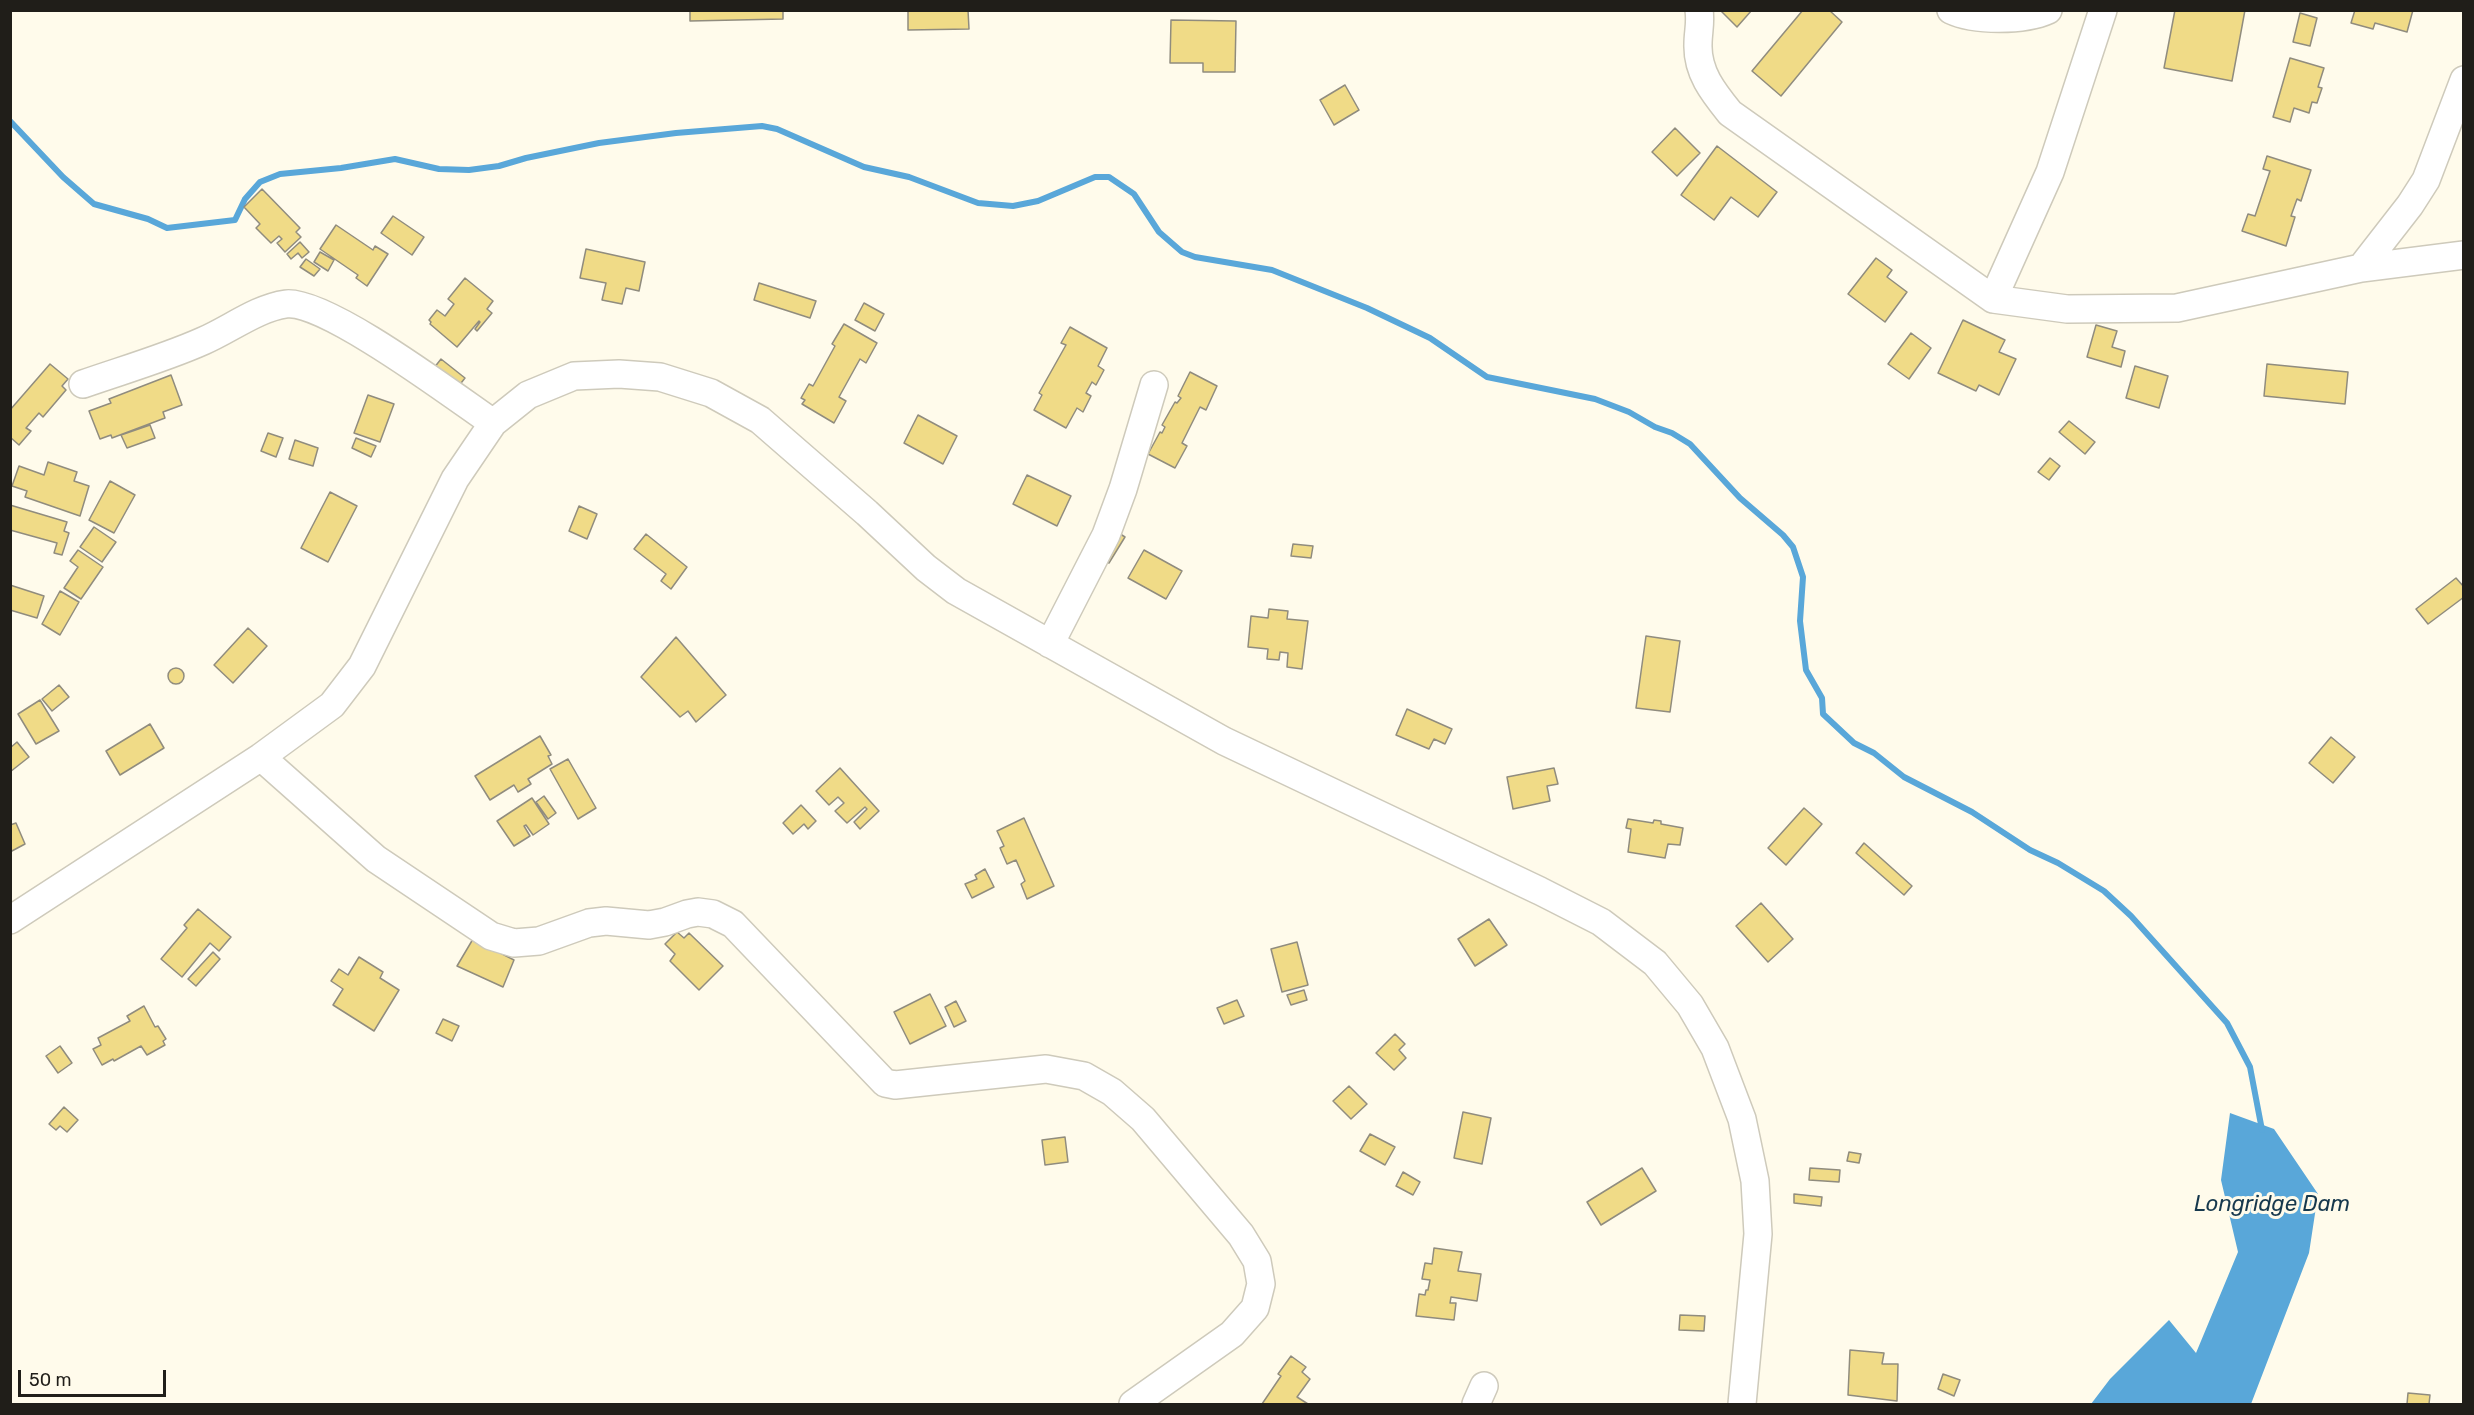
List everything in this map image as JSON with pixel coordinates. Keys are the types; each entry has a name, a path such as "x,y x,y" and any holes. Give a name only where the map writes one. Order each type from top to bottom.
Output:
{"street":[{"path":"1698,10 1701,21 1698,45 1701,70 1712,90 1730,113 1993,299 2067,309 2177,308 2361,268 2463,255"},
{"path":"1951,10 1958,14 2005,19 2048,10"},
{"path":"1993,299 2050,172 2103,10"},
{"path":"2361,268 2410,205 2426,180 2463,80"},
{"path":"83,384 201,342 271,308 287,304 305,305 358,332 493,423"},
{"path":"10,920 261,757 332,705 362,666 455,478 493,423 528,395 574,376 619,374 660,377 711,393 760,420 926,568 956,591 1224,741 1601,922 1655,963 1690,1005 1715,1048 1742,1119 1755,1181 1758,1234 1742,1404"},
{"path":"1050,644 1106,535 1123,489 1154,385"},
{"path":"261,757 376,859 490,936 514,943 539,941 590,923 606,921 649,925 687,914 713,914 733,924 885,1083 895,1085 1046,1069 1084,1076 1112,1092 1143,1119 1241,1235 1257,1261 1261,1284 1254,1308 1232,1334 1132,1404"}],"water":[{"name":"Longridge Dam","path":"2230,1113 2274,1129 2318,1194 2309,1253 2251,1404 2091,1404 2110,1379 2169,1320 2196,1353 2238,1252 2221,1180"}],"building":[{"path":"690,10 783,10 783,19 690,21"},
{"path":"908,10 968,10 969,29 908,30"},
{"path":"1720,10 1752,10 1737,27"},
{"path":"1803,10 1829,10 1842,22 1781,96 1752,71"},
{"path":"2175,10 2245,10 2232,81 2164,68"},
{"path":"2355,10 2413,10 2407,32 2375,23 2373,29 2351,23"},
{"path":"2300,13 2317,18 2310,46 2293,42"},
{"path":"1171,20 1236,21 1235,72 1203,72 1203,63 1170,63"},
{"path":"2290,58 2324,68 2318,87 2322,88 2317,103 2312,102 2309,113 2294,108 2290,122 2273,117"},
{"path":"1345,85 1359,110 1334,125 1320,100"},
{"path":"1675,128 1700,153 1677,176 1652,152"},
{"path":"1717,146 1777,192 1758,217 1731,197 1714,220 1681,195"},
{"path":"2267,156 2311,170 2301,201 2297,199 2291,216 2295,217 2286,246 2242,231 2248,214 2255,216 2270,171 2263,169"},
{"path":"262,189 300,228 296,232 301,237 285,252 277,243 282,239 279,236 271,243 256,228 260,224 244,207"},
{"path":"393,216 424,237 412,255 381,233"},
{"path":"336,225 373,250 375,246 388,254 367,286 356,278 358,275 320,249"},
{"path":"300,242 309,252 302,258 298,253 291,259 287,254"},
{"path":"586,249 645,262 639,291 626,288 622,304 602,300 606,283 580,278"},
{"path":"320,252 334,260 328,271 314,262"},
{"path":"1876,258 1892,270 1887,277 1907,292 1885,322 1848,294"},
{"path":"306,259 320,269 314,276 300,267"},
{"path":"465,278 493,301 487,309 492,313 477,331 475,329 479,321 457,347 430,324 429,320 437,310 445,316 454,304 448,299"},
{"path":"759,283 816,301 810,318 754,300"},
{"path":"864,303 884,314 875,331 855,320"},
{"path":"1963,320 2005,340 1999,352 2016,359 1999,395 1979,385 1976,391 1938,373"},
{"path":"844,324 877,343 866,363 860,359 839,397 846,401 834,423 802,404 805,400 801,398 809,384 813,386"},
{"path":"2096,325 2117,331 2112,347 2125,351 2121,367 2087,357"},
{"path":"1070,327 1107,348 1098,366 1104,370 1096,385 1092,382 1086,393 1091,396 1083,412 1077,408 1066,428 1034,410 1042,395 1039,393 1066,345 1061,343"},
{"path":"1911,333 1931,348 1909,379 1888,364"},
{"path":"441,359 465,378 454,392 430,373"},
{"path":"50,364 68,379 62,386 66,390 43,417 39,413 26,428 31,431 19,445 10,437 10,410"},
{"path":"2267,364 2348,372 2345,404 2264,396"},
{"path":"2135,366 2168,376 2159,408 2126,398"},
{"path":"1190,372 1217,386 1206,410 1200,407 1182,443 1187,446 1175,468 1148,454 1160,432 1162,433 1165,427 1162,425 1175,402 1177,403 1181,398 1178,396"},
{"path":"171,375 182,405 163,412 165,418 112,438 111,435 100,439 89,411 111,403 109,399"},
{"path":"368,395 394,404 380,442 354,433"},
{"path":"918,415 957,436 943,464 904,443"},
{"path":"2069,421 2095,442 2085,454 2059,432"},
{"path":"150,425 155,438 127,448 121,435"},
{"path":"268,433 283,438 276,457 261,451"},
{"path":"356,438 376,446 371,457 352,448"},
{"path":"295,440 318,448 313,466 289,459"},
{"path":"2050,458 2060,466 2049,480 2038,472"},
{"path":"48,462 77,472 74,481 89,486 80,516 25,497 27,491 12,486 19,466 44,475"},
{"path":"1027,475 1071,496 1057,526 1013,504"},
{"path":"110,481 135,495 114,533 89,520"},
{"path":"330,492 357,506 328,562 301,548"},
{"path":"10,505 67,522 64,531 69,533 62,555 54,553 57,543 10,530"},
{"path":"579,506 597,514 587,539 569,531"},
{"path":"1108,526 1125,537 1109,563 1092,552"},
{"path":"94,527 116,542 102,562 80,547"},
{"path":"646,534 687,567 671,589 661,581 666,574 634,549"},
{"path":"1293,544 1313,546 1311,558 1291,556"},
{"path":"78,550 103,567 81,599 64,588 78,567 70,561"},
{"path":"1144,550 1182,571 1166,599 1128,578"},
{"path":"2456,578 2464,587 2464,597 2428,624 2416,609"},
{"path":"10,585 44,596 37,618 10,610"},
{"path":"60,591 79,602 60,635 42,624"},
{"path":"1269,609 1288,611 1287,619 1308,621 1302,669 1287,667 1288,653 1280,652 1279,660 1267,659 1268,649 1248,647 1251,616 1268,618"},
{"path":"248,628 267,646 233,683 214,665"},
{"path":"1646,636 1680,641 1670,712 1636,708"},
{"path":"676,637 726,695 696,722 688,711 680,717 641,677"},
{"path":"176,668 182,670 184,676 182,682 176,684 170,682 168,676 170,670"},
{"path":"59,685 69,697 52,711 42,699"},
{"path":"40,700 59,731 36,744 18,714"},
{"path":"1407,709 1452,729 1445,744 1434,739 1429,749 1396,735"},
{"path":"150,724 164,748 120,775 106,751"},
{"path":"540,736 551,755 548,756 552,764 528,779 531,784 518,792 514,785 490,800 475,776"},
{"path":"2331,737 2355,757 2333,783 2309,763"},
{"path":"17,742 29,757 10,772 10,748"},
{"path":"568,759 596,808 578,819 550,769"},
{"path":"840,768 879,811 860,829 854,822 867,809 865,807 847,823 835,811 844,803 838,797 829,805 816,791"},
{"path":"1554,768 1558,784 1547,786 1550,801 1513,809 1507,777"},
{"path":"544,796 556,813 548,819 536,802"},
{"path":"532,798 549,824 533,835 526,825 524,826 530,836 514,846 497,821"},
{"path":"801,805 816,821 808,829 804,824 793,834 783,823"},
{"path":"1804,808 1822,824 1786,865 1768,848"},
{"path":"1024,818 1054,886 1027,899 1021,884 1025,881 1016,860 1007,864 1000,848 1004,846 997,831"},
{"path":"1628,819 1653,823 1654,820 1661,821 1661,824 1683,828 1680,845 1668,844 1665,858 1628,852 1631,829 1626,828"},
{"path":"16,823 25,844 10,852 10,825"},
{"path":"1864,843 1912,886 1904,895 1856,853"},
{"path":"985,869 994,887 972,898 965,884 977,879 975,875"},
{"path":"1761,903 1793,939 1768,962 1736,926"},
{"path":"198,909 231,937 219,951 210,943 182,977 161,959 187,928 184,925"},
{"path":"1489,919 1507,945 1475,966 1458,939"},
{"path":"677,932 684,938 689,933 723,966 699,990 670,961 675,954 665,944"},
{"path":"473,939 514,960 503,987 457,966"},
{"path":"1297,942 1308,985 1282,992 1271,949"},
{"path":"213,952 220,959 196,986 188,979"},
{"path":"359,957 383,972 380,978 399,990 374,1031 333,1005 343,989 331,981 339,969 348,975"},
{"path":"1304,990 1307,1000 1291,1005 1287,995"},
{"path":"930,994 946,1026 910,1044 894,1012"},
{"path":"1237,1000 1244,1016 1224,1024 1217,1008"},
{"path":"956,1001 966,1021 954,1027 945,1007"},
{"path":"144,1006 155,1027 158,1026 166,1039 163,1041 165,1045 147,1055 141,1046 102,1065 93,1049 101,1045 98,1038 130,1021 127,1016"},
{"path":"443,1019 459,1026 452,1041 436,1033"},
{"path":"1395,1034 1405,1044 1399,1050 1406,1058 1394,1070 1376,1053"},
{"path":"60,1046 72,1063 58,1073 46,1056"},
{"path":"1349,1086 1367,1104 1351,1119 1333,1101"},
{"path":"64,1107 78,1120 67,1132 60,1126 56,1130 49,1124"},
{"path":"1463,1112 1491,1118 1482,1164 1454,1158"},
{"path":"1370,1134 1395,1147 1385,1165 1360,1151"},
{"path":"1065,1137 1068,1162 1045,1165 1042,1140"},
{"path":"1849,1152 1861,1154 1859,1163 1847,1161"},
{"path":"1642,1168 1656,1191 1601,1225 1587,1202"},
{"path":"1810,1168 1840,1170 1839,1182 1809,1180"},
{"path":"1403,1172 1420,1182 1413,1195 1396,1186"},
{"path":"1794,1194 1822,1197 1821,1206 1794,1203"},
{"path":"1434,1248 1462,1252 1458,1271 1481,1274 1477,1301 1451,1297 1450,1303 1456,1303 1454,1320 1416,1316 1419,1294 1425,1295 1428,1290 1430,1280 1422,1279 1425,1263 1432,1264"},
{"path":"1680,1315 1705,1316 1704,1331 1679,1330"},
{"path":"1850,1350 1884,1353 1882,1364 1898,1364 1897,1401 1848,1395"},
{"path":"1291,1356 1306,1367 1302,1372 1310,1379 1297,1397 1308,1404 1262,1404 1281,1376 1278,1374"},
{"path":"1943,1374 1960,1380 1954,1396 1938,1389"},
{"path":"2408,1393 2430,1395 2429,1404 2407,1404"}],"waterway":[{"path":"10,121 63,177 94,204 148,219 167,228 235,220 245,199 260,182 280,174 341,168 395,159 439,169 469,170 499,166 599,143 676,133 762,126 777,129 864,167 909,177 978,203 1013,206 1038,201 1095,177 1109,177 1134,194 1159,232 1182,252 1195,257 1272,270 1367,308 1430,338 1487,377 1595,399 1629,412 1690,444 1740,498 1783,535 1793,547 1803,577 1800,621 1806,670 1822,698 1823,714 1854,743 1874,753 1904,777 1972,812 2030,850 2058,863 2104,891 2131,916 2227,1023 2250,1067 2262,1130"}]}
